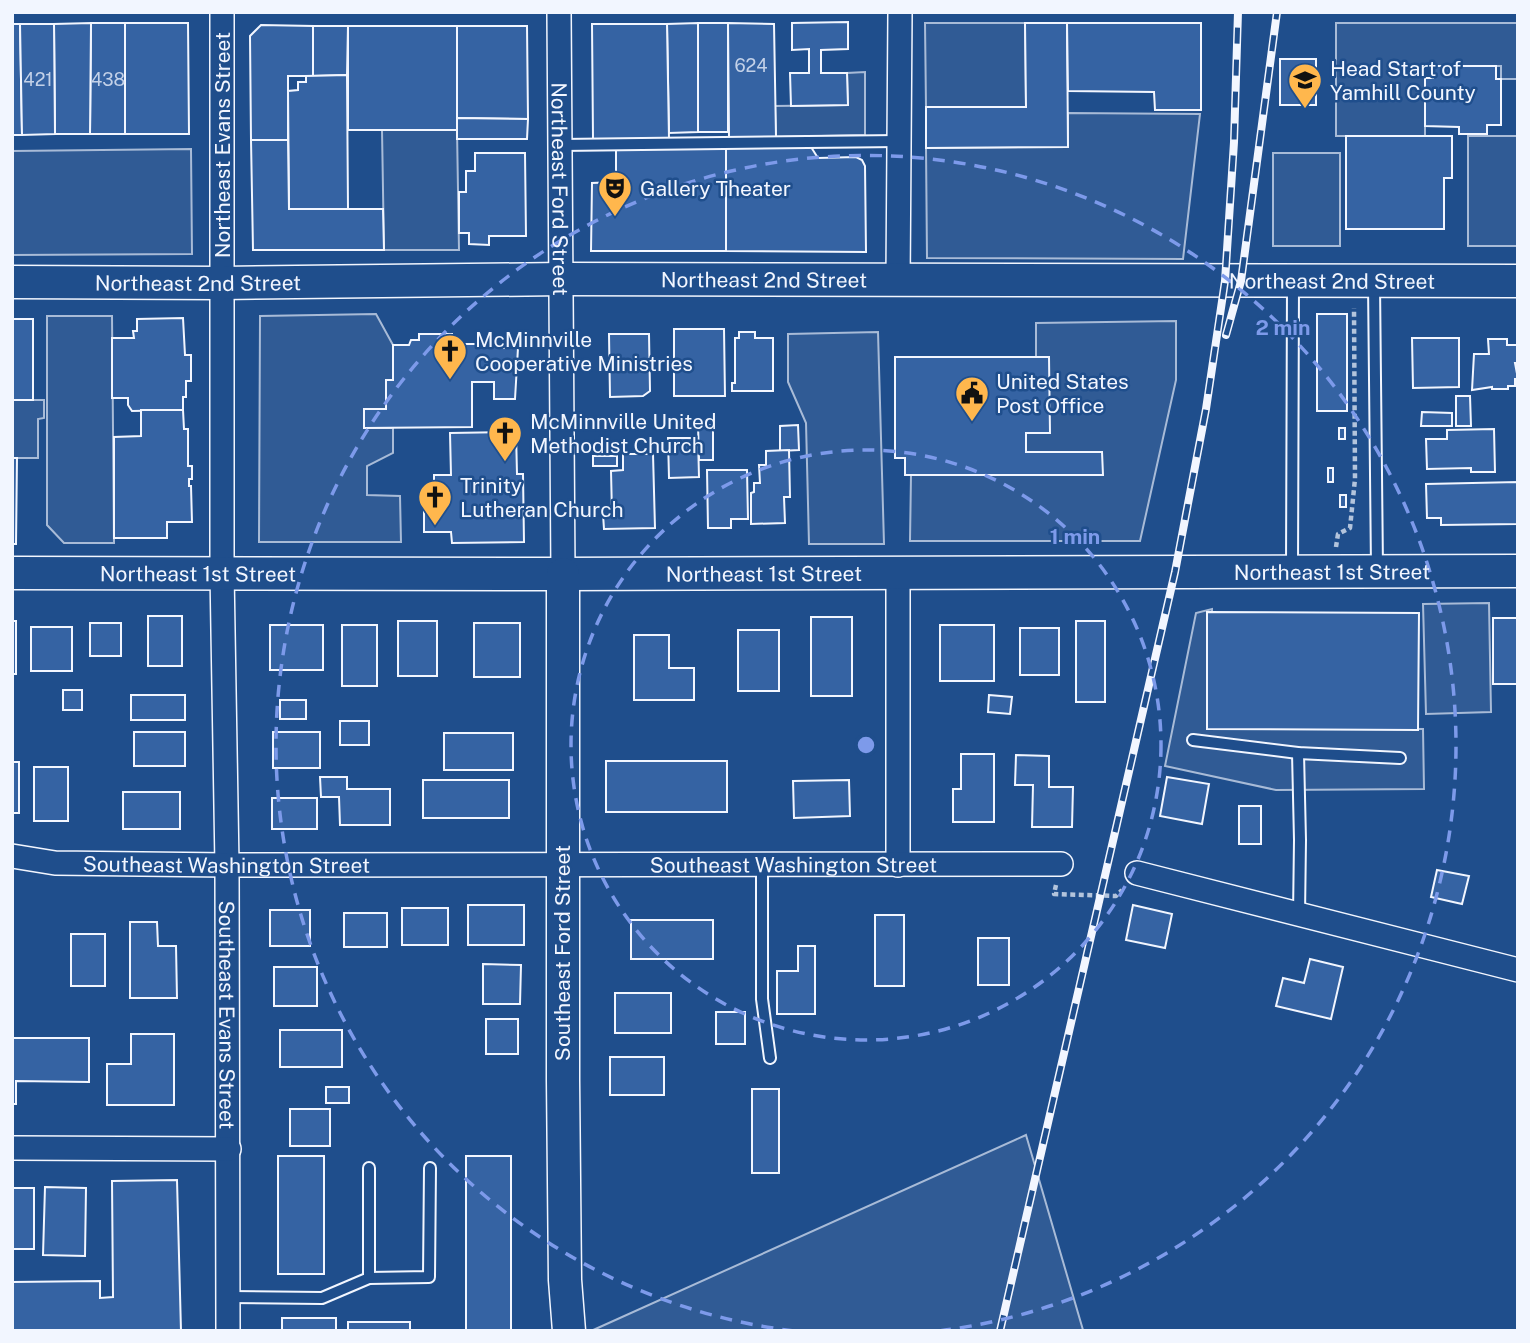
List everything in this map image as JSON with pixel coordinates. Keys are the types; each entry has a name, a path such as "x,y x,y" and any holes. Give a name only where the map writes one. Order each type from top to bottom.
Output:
{"street":[{"name":"Northeast Evans Street","path":"222,12 222,572"},
{"name":"Northeast Ford Street","path":"559,12 563,574"},
{"path":"898,281 900,12"},
{"name":"Northeast 2nd Street","path":"12,282 222,283 562,279 1518,281"},
{"name":"Northeast 1st Street","path":"12,573 1518,571"},
{"name":"Southeast Evans Street","path":"222,572 227,866 228,1331"},
{"path":"898,573 898,865"},
{"name":"Southeast Ford Street","path":"563,574 565,1280 569,1331"},
{"name":"Southeast Washington Street","path":"12,856 55,863 227,866 1060,864"},
{"path":"1137,873 1518,970"},
{"path":"12,1148 229,1149"}],"lane":[{"path":"561,145 899,141"},
{"path":"1292,572 1293,281"},
{"path":"1374,281 1377,572"},
{"path":"1193,740 1297,753 1400,758"},
{"path":"1297,753 1299,915"},
{"path":"762,865 762,999 770,1058"},
{"path":"369,1167 369,1278"},
{"path":"228,1297 322,1298 369,1278 429,1277 430,1168"}],"path":[{"path":"1332,572 1338,534 1350,528 1355,480 1354,306 1339,281"},
{"path":"1060,864 1054,894 1116,896 1137,873"}],"shaded area":[{"path":"925,23 1025,23 1026,107 926,107"},
{"path":"1336,23 1518,23 1518,79 1501,79 1501,66 1425,66 1425,136 1336,136"},
{"path":"865,72 865,135 776,137 775,106 848,105 847,73"},
{"path":"1068,113 1200,114 1183,259 927,258 926,148 1068,147"},
{"path":"382,130 457,130 459,250 384,250"},
{"path":"1468,136 1518,136 1518,246 1468,246"},
{"path":"191,149 192,254 12,255 12,151"},
{"path":"1273,153 1340,153 1340,246 1273,246"},
{"path":"376,314 393,345 393,380 386,381 386,409 365,409 365,428 393,428 393,453 367,466 367,495 400,496 401,542 259,542 260,316"},
{"path":"47,316 112,316 114,543 64,543 47,525"},
{"path":"1176,321 1176,380 1140,541 910,541 911,475 1026,474 1026,433 1036,433 1036,323"},
{"path":"878,332 884,544 809,544 806,423 788,382 788,334"},
{"path":"12,400 44,400 44,418 38,419 38,458 12,458"},
{"path":"1489,603 1491,712 1426,714 1423,604"},
{"path":"1212,609 1211,727 1423,729 1424,789 1276,790 1165,766 1196,613"},
{"path":"1026,1135 1083,1330 1086,1331 591,1331"}],"building":[{"path":"848,22 848,49 821,50 821,73 847,73 848,105 791,106 790,73 809,73 809,49 792,50 792,23"},
{"path":"91,23 125,23 125,134 90,134"},
{"path":"91,23 90,134 55,134 54,24"},
{"path":"125,23 188,23 189,134 125,134"},
{"path":"698,23 698,132 669,133 667,24"},
{"path":"698,23 728,23 728,132 698,132"},
{"path":"728,23 774,24 776,137 729,137"},
{"path":"1025,23 1067,23 1068,147 926,148 926,107 1026,107"},
{"path":"1067,23 1201,23 1201,110 1155,110 1154,92 1068,91"},
{"path":"12,24 20,24 22,135 12,135"},
{"path":"20,24 54,24 55,134 22,135"},
{"path":"592,24 667,24 669,139 593,139"},
{"path":"261,25 313,26 313,76 288,76 288,140 251,140 250,36"},
{"path":"313,26 348,26 347,75 313,76"},
{"path":"348,26 457,26 457,130 348,130"},
{"path":"457,26 527,26 528,119 457,118"},
{"path":"1280,59 1316,59 1316,105 1280,105"},
{"path":"1433,66 1496,66 1496,79 1501,79 1501,125 1487,125 1487,134 1459,134 1459,127 1425,126 1425,78 1433,78"},
{"path":"347,75 348,209 289,209 288,91 298,90 298,82 306,82 306,76"},
{"path":"457,118 528,119 527,139 457,139"},
{"name":"Head Start of Yamhill County","path":"1346,136 1452,136 1452,178 1444,178 1444,229 1346,229"},
{"path":"251,140 288,140 289,209 383,209 384,250 253,250"},
{"path":"811,147 818,158 856,157 862,160 865,166 866,252 726,251 726,148"},
{"path":"726,148 726,251 591,251 592,183 616,182 616,149"},
{"path":"475,153 525,153 526,236 489,236 489,245 469,244 469,233 459,233 459,192 466,192 466,171 475,171"},
{"path":"1317,314 1347,314 1347,411 1317,411"},
{"path":"183,318 185,355 191,355 191,381 186,381 183,410 132,411 128,398 112,398 112,338 134,338 137,319"},
{"path":"12,319 33,319 33,400 12,400"},
{"path":"674,329 724,329 725,396 674,396"},
{"path":"739,332 755,332 755,338 773,338 773,391 732,391 732,383 735,383 735,338 739,338"},
{"name":"McMinnville Cooperative Ministries","path":"419,334 452,334 452,344 504,344 504,348 518,348 515,399 494,399 494,382 472,382 472,427 364,428 364,409 386,409 386,380 393,380 393,345 409,345 411,340 419,340"},
{"path":"609,334 649,334 650,391 643,396 610,397"},
{"path":"1412,338 1459,338 1459,387 1413,388"},
{"path":"1488,339 1507,339 1507,345 1518,345 1518,363 1515,363 1518,379 1515,379 1515,386 1508,386 1508,389 1492,387 1472,390 1474,354 1489,354"},
{"name":"United States Post Office","path":"895,357 1049,357 1050,433 1026,433 1026,452 1102,452 1103,475 905,475 905,458 895,458"},
{"path":"1456,396 1470,396 1471,426 1456,426"},
{"path":"141,410 183,410 184,429 188,429 188,466 192,466 189,486 192,522 167,522 167,538 114,538 114,437 141,436"},
{"path":"1422,412 1452,413 1452,426 1421,426"},
{"path":"698,425 713,425 713,460 699,460"},
{"path":"798,425 799,450 780,451 780,426"},
{"path":"1339,428 1345,428 1345,439 1339,439"},
{"path":"1494,429 1495,472 1471,472 1471,468 1427,469 1426,439 1447,439 1447,430"},
{"path":"516,432 517,474 523,474 524,542 452,543 451,532 424,532 424,492 434,491 434,475 451,475 450,433"},
{"path":"668,438 698,438 699,477 669,478"},
{"path":"789,450 790,497 784,497 785,523 751,524 751,493 754,492 754,483 760,483 759,465 766,465 766,451"},
{"path":"623,454 653,454 655,528 604,529 603,514 612,514 611,471 623,470"},
{"path":"593,456 617,456 617,466 593,466"},
{"path":"12,458 17,458 16,544 12,544"},
{"path":"1328,468 1333,468 1333,482 1328,482"},
{"path":"707,470 747,470 748,519 731,519 731,528 708,528"},
{"path":"1518,482 1518,524 1441,525 1441,518 1427,518 1426,484"},
{"path":"1340,495 1346,495 1346,507 1340,507"},
{"path":"1207,612 1419,613 1418,730 1207,729"},
{"path":"148,616 182,616 182,666 148,666"},
{"path":"811,617 852,617 852,696 811,696"},
{"path":"1493,618 1518,618 1518,684 1493,684"},
{"path":"12,621 16,621 16,674 12,674"},
{"path":"398,621 437,621 437,676 398,676"},
{"path":"1076,621 1105,621 1105,702 1076,702"},
{"path":"90,623 121,623 121,656 90,656"},
{"path":"474,623 520,623 520,677 474,677"},
{"path":"270,625 323,625 323,670 270,670"},
{"path":"342,625 377,625 377,686 342,686"},
{"path":"940,625 994,625 994,681 940,681"},
{"path":"31,627 72,627 72,671 31,671"},
{"path":"1020,628 1059,628 1059,675 1020,675"},
{"path":"738,630 779,630 779,691 738,691"},
{"path":"634,635 669,635 669,668 694,668 694,700 634,700"},
{"path":"63,690 82,690 82,710 63,710"},
{"path":"131,695 185,695 185,720 131,720"},
{"path":"989,695 1012,697 1010,714 988,712"},
{"path":"280,700 306,700 306,719 280,719"},
{"path":"340,721 369,721 369,745 340,745"},
{"path":"134,732 185,732 185,766 134,766"},
{"path":"273,732 320,732 320,768 273,768"},
{"path":"444,733 513,733 513,770 444,770"},
{"path":"961,754 994,754 994,822 953,822 953,789 961,789"},
{"path":"1016,755 1049,756 1049,787 1073,787 1072,827 1032,827 1033,785 1015,785"},
{"path":"606,761 727,761 727,812 606,812"},
{"path":"12,762 19,762 19,813 12,813"},
{"path":"34,767 68,767 68,821 34,821"},
{"path":"320,777 347,777 347,789 390,789 390,825 340,825 339,797 321,797"},
{"path":"1167,777 1209,784 1202,824 1160,816"},
{"path":"423,780 509,780 509,818 423,818"},
{"path":"849,780 850,816 794,818 793,781"},
{"path":"123,792 180,792 180,829 123,829"},
{"path":"272,798 317,798 317,829 272,829"},
{"path":"1239,806 1261,806 1261,844 1239,844"},
{"path":"1437,870 1469,876 1462,904 1431,897"},
{"path":"468,905 524,905 524,945 468,945"},
{"path":"1133,905 1172,914 1165,948 1126,940"},
{"path":"402,908 448,908 448,945 402,945"},
{"path":"270,910 310,910 310,946 270,946"},
{"path":"344,913 387,913 387,947 344,947"},
{"path":"875,915 904,915 904,986 875,986"},
{"path":"631,920 713,920 713,959 631,959"},
{"path":"130,922 157,922 158,946 176,946 177,998 130,998"},
{"path":"71,934 105,934 105,986 71,986"},
{"path":"978,938 1009,938 1009,985 978,985"},
{"path":"798,946 815,946 815,1014 777,1014 777,971 798,971"},
{"path":"1310,959 1343,967 1331,1019 1276,1006 1283,978 1304,983"},
{"path":"483,964 521,965 520,1004 483,1004"},
{"path":"274,967 317,967 317,1006 274,1006"},
{"path":"615,993 671,993 671,1033 615,1033"},
{"path":"716,1012 745,1012 745,1044 716,1044"},
{"path":"486,1019 518,1019 518,1054 486,1054"},
{"path":"280,1030 342,1030 342,1067 280,1067"},
{"path":"131,1034 174,1034 174,1105 107,1105 107,1064 131,1064"},
{"path":"12,1038 89,1038 89,1082 16,1081 16,1104 12,1104"},
{"path":"610,1057 664,1057 664,1095 610,1095"},
{"path":"326,1087 349,1087 349,1103 326,1103"},
{"path":"752,1089 779,1089 779,1173 752,1173"},
{"path":"290,1109 330,1109 330,1146 290,1146"},
{"path":"278,1156 324,1156 324,1274 278,1274"},
{"path":"466,1156 511,1156 511,1331 466,1331"},
{"path":"177,1180 181,1331 12,1331 12,1282 100,1281 100,1298 113,1297 112,1181"},
{"path":"45,1187 86,1188 85,1256 43,1255"},
{"path":"12,1188 34,1188 34,1249 12,1249"},
{"path":"282,1318 336,1318 336,1331 282,1331"},
{"path":"348,1322 410,1322 410,1331 348,1331"}],"railway":[{"path":"1000,1331 1175,572 1206,409 1225,281 1234,142 1238,12"},
{"path":"1226,335 1241,281 1277,12"}],"place":[{"name":"Head Start of Yamhill County","path":"1305,110"},
{"name":"Gallery Theater","path":"615,218"},
{"name":"McMinnville Cooperative Ministries","path":"450,381"},
{"name":"United States Post Office","path":"972,423"},
{"name":"McMinnville United Methodist Church","path":"505,463"},
{"name":"Trinity Lutheran Church","path":"435,527"}]}
